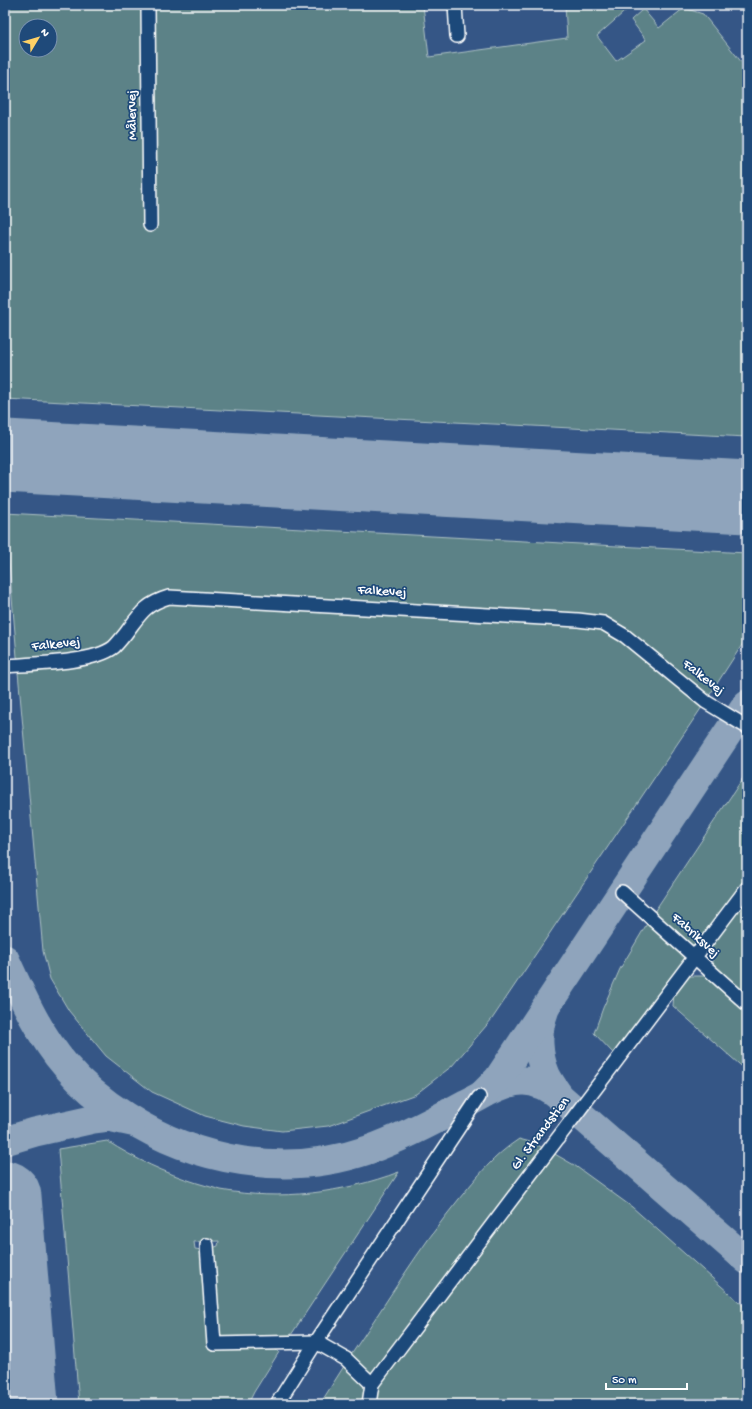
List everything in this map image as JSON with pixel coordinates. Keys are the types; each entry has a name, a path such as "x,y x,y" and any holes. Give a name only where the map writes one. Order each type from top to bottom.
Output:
{"lane":[{"name":"Målervej","path":"148,5 150,225"},
{"path":"455,5 457,36"},
{"name":"Falkevej","path":"5,666 91,657 106,652 115,646 150,604 169,597 578,620 603,623 625,636 706,702 747,727"},
{"name":"Gl. Strandstien","path":"368,1404 372,1384 747,888"},
{"name":"Fabriksvej","path":"622,892 747,1004"},
{"path":"277,1404 316,1342 479,1098"},
{"path":"207,1245 214,1344 316,1342 346,1359 372,1384"}],"shaded area":[{"path":"5,5 747,5 747,1404 5,1404"}],"green space":[{"path":"5,5 251,5 252,9 309,5 423,5 429,57 567,38 565,5 632,5 597,36 616,61 646,40 631,20 643,9 659,28 684,8 703,14 747,69 747,437 5,399"},
{"path":"5,513 747,553 747,637 707,699 611,624 167,593 118,638 98,652 22,661 17,657"},
{"path":"168,600 603,627 704,704 492,1019 452,1066 416,1094 328,1126 282,1131 244,1126 205,1116 152,1092 106,1056 69,1011 50,979 43,951 18,672 88,661 141,618"},
{"path":"747,772 747,878 694,949 654,912"},
{"path":"747,895 747,998 715,970 709,946"},
{"path":"648,922 687,956 614,1054 594,1033 620,969"},
{"path":"690,976 709,976 747,1009 747,1071 673,1006 674,993"},
{"path":"519,1139 534,1143 543,1148 374,1373 368,1374 351,1355 416,1256 444,1218 486,1167 501,1152"},
{"path":"107,1141 139,1160 173,1175 221,1190 243,1193 288,1195 334,1190 399,1172 289,1338 218,1341 212,1248 218,1246 219,1241 194,1242 195,1249 202,1250 211,1348 271,1347 279,1352 248,1404 79,1404 58,1149"},
{"path":"553,1153 574,1165 632,1207 747,1309 747,1404 373,1404 378,1386"},
{"path":"346,1363 365,1385 362,1404 320,1404"}],"taxiway":[{"path":"710,495 747,491"},
{"path":"483,1094 498,1079 747,704"},
{"path":"5,959 39,1028 56,1054 79,1080 109,1105 153,1132 182,1145 212,1154 243,1161 274,1164 306,1163 337,1158 368,1150 405,1135 501,1086 508,1084 520,1081 533,1082 550,1089 560,1097"},
{"path":"544,1012 541,1020 539,1036 541,1060 546,1075 560,1097 747,1260"},
{"path":"5,1141 35,1132 93,1119 109,1117 132,1122"}],"runway":[{"path":"5,456 747,497"},
{"path":"5,1197 22,1404"}]}
